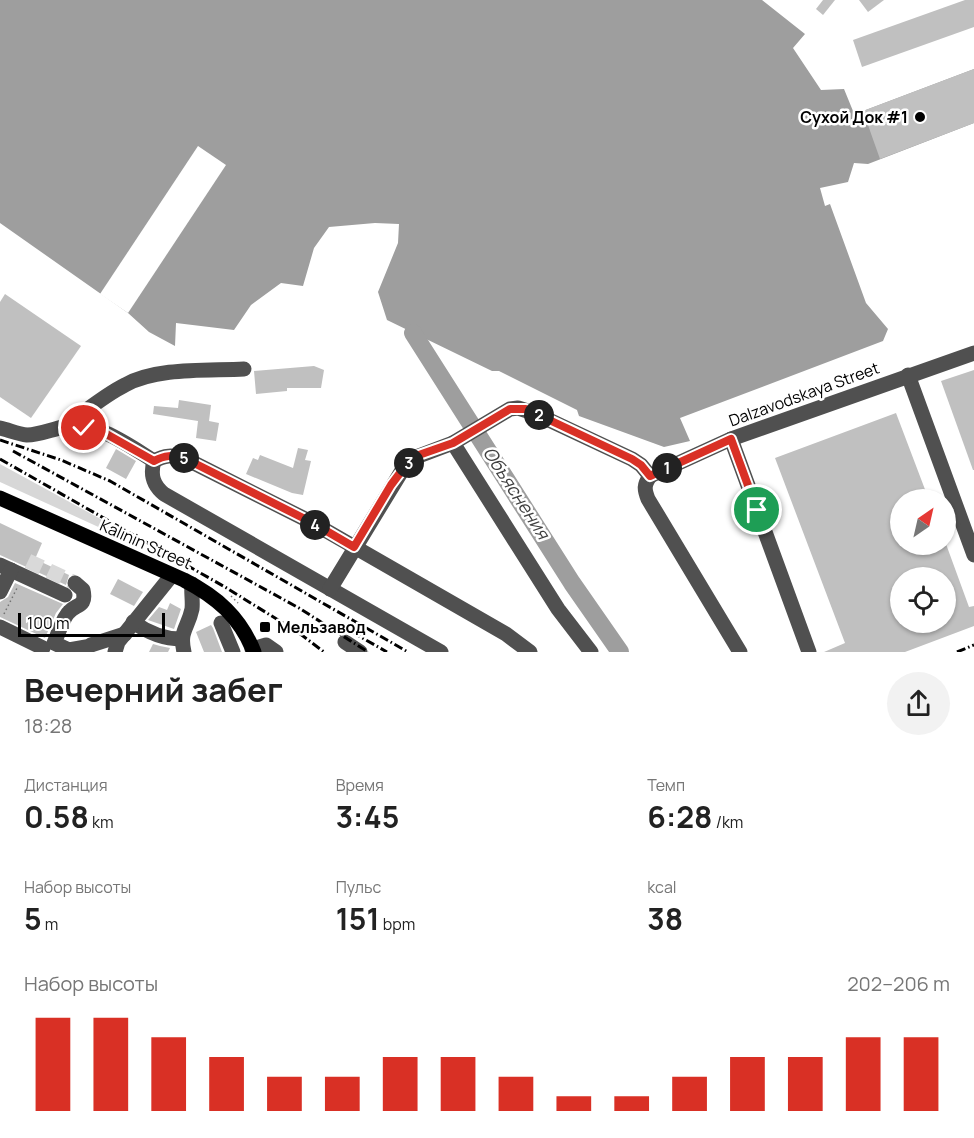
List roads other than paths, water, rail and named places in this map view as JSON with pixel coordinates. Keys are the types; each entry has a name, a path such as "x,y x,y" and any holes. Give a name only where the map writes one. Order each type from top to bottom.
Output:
{"main road":[{"name":"Kalinin Street","path":"0,498 192,584 218,600 234,616 253,650"}],"street":[{"name":"Dalzavodskaya Street","path":"650,476 731,439 974,352"},
{"path":"0,428 28,435 56,430 125,384 142,378 164,373 244,369"},
{"path":"908,375 974,555"},
{"path":"330,589 403,469 416,456 453,443 510,409 526,409 641,465 650,476 644,491 648,499 740,652"},
{"path":"63,427 101,431 154,461"},
{"path":"731,439 809,652"},
{"path":"453,443 558,609 591,652"},
{"path":"441,652 164,494 158,489 153,477 154,461 162,456 184,458 311,522 506,634 530,652"},
{"path":"0,592 5,567 70,589 83,590 83,601 80,606 69,611 54,643 69,650 87,648 115,652 118,642 172,575"},
{"path":"87,648 129,628 170,639 182,646 192,606 192,584"},
{"path":"2,620 43,648"},
{"path":"221,623 233,652"},
{"path":"345,642 360,652"},
{"path":"253,650 266,645 276,652"}],"waterway":[{"name":"Объяснения","path":"413,333 572,583 620,652"}],"tunnel":[{"path":"28,561 75,583"}],"railway":[{"path":"0,440 61,460 110,481 408,652"},
{"path":"13,451 299,608 368,652"},
{"path":"0,459 225,587 299,633 324,652"},
{"path":"352,632 387,652"},
{"path":"957,652 974,645"}],"place":[{"name":"Сухой Док #1","path":"920,117"},
{"name":"Мельзавод","path":"265,627"}]}
